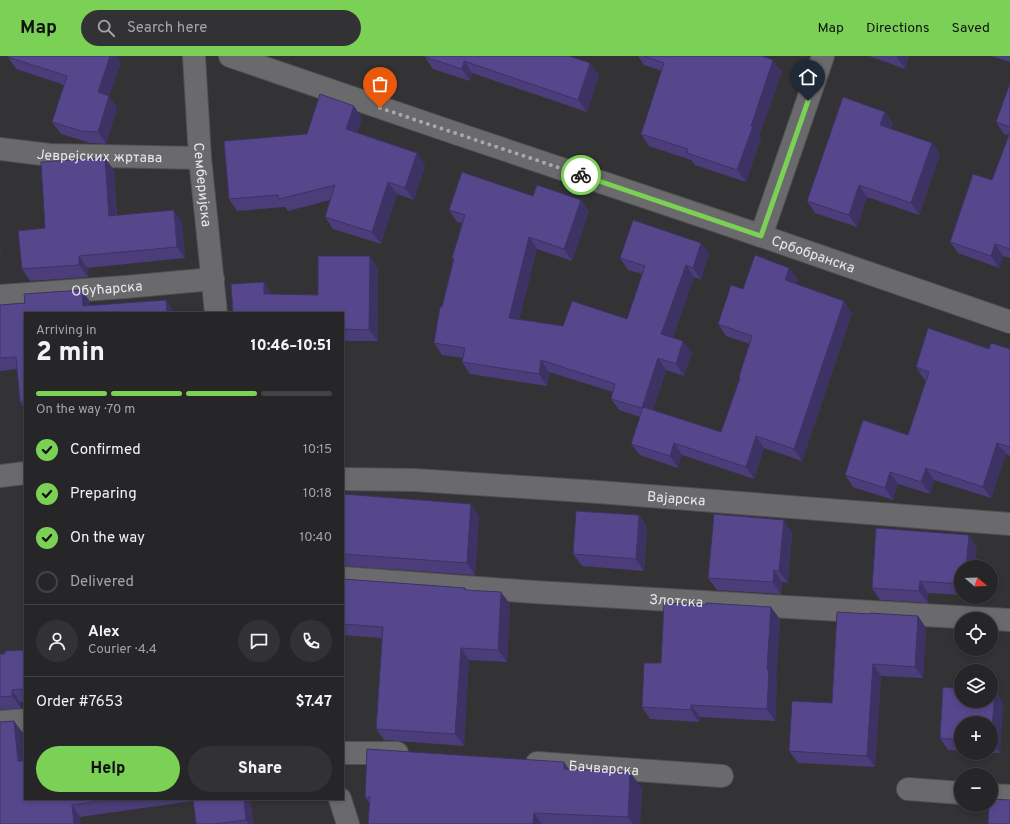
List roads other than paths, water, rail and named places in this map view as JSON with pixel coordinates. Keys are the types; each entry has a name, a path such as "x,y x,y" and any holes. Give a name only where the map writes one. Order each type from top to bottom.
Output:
{"street":[{"name":"Семберијска","path":"194,56 200,158 216,312"},
{"name":"Србобранска","path":"230,56 1010,322"},
{"path":"761,236 823,56"},
{"name":"Јеврејских жртава","path":"0,149 50,155 200,158"},
{"name":"Обућарска","path":"0,296 213,279"},
{"path":"0,476 24,474"},
{"name":"Вајарска","path":"344,479 415,480 558,489 1010,524"},
{"name":"Злотска","path":"344,578 542,592 1010,620"},
{"path":"0,722 24,720"},
{"path":"344,753 385,752 416,755"},
{"name":"Бачварска","path":"518,762 722,776"},
{"path":"908,789 954,792"},
{"path":"998,795 1010,796"},
{"path":"340,800 348,824"}]}
